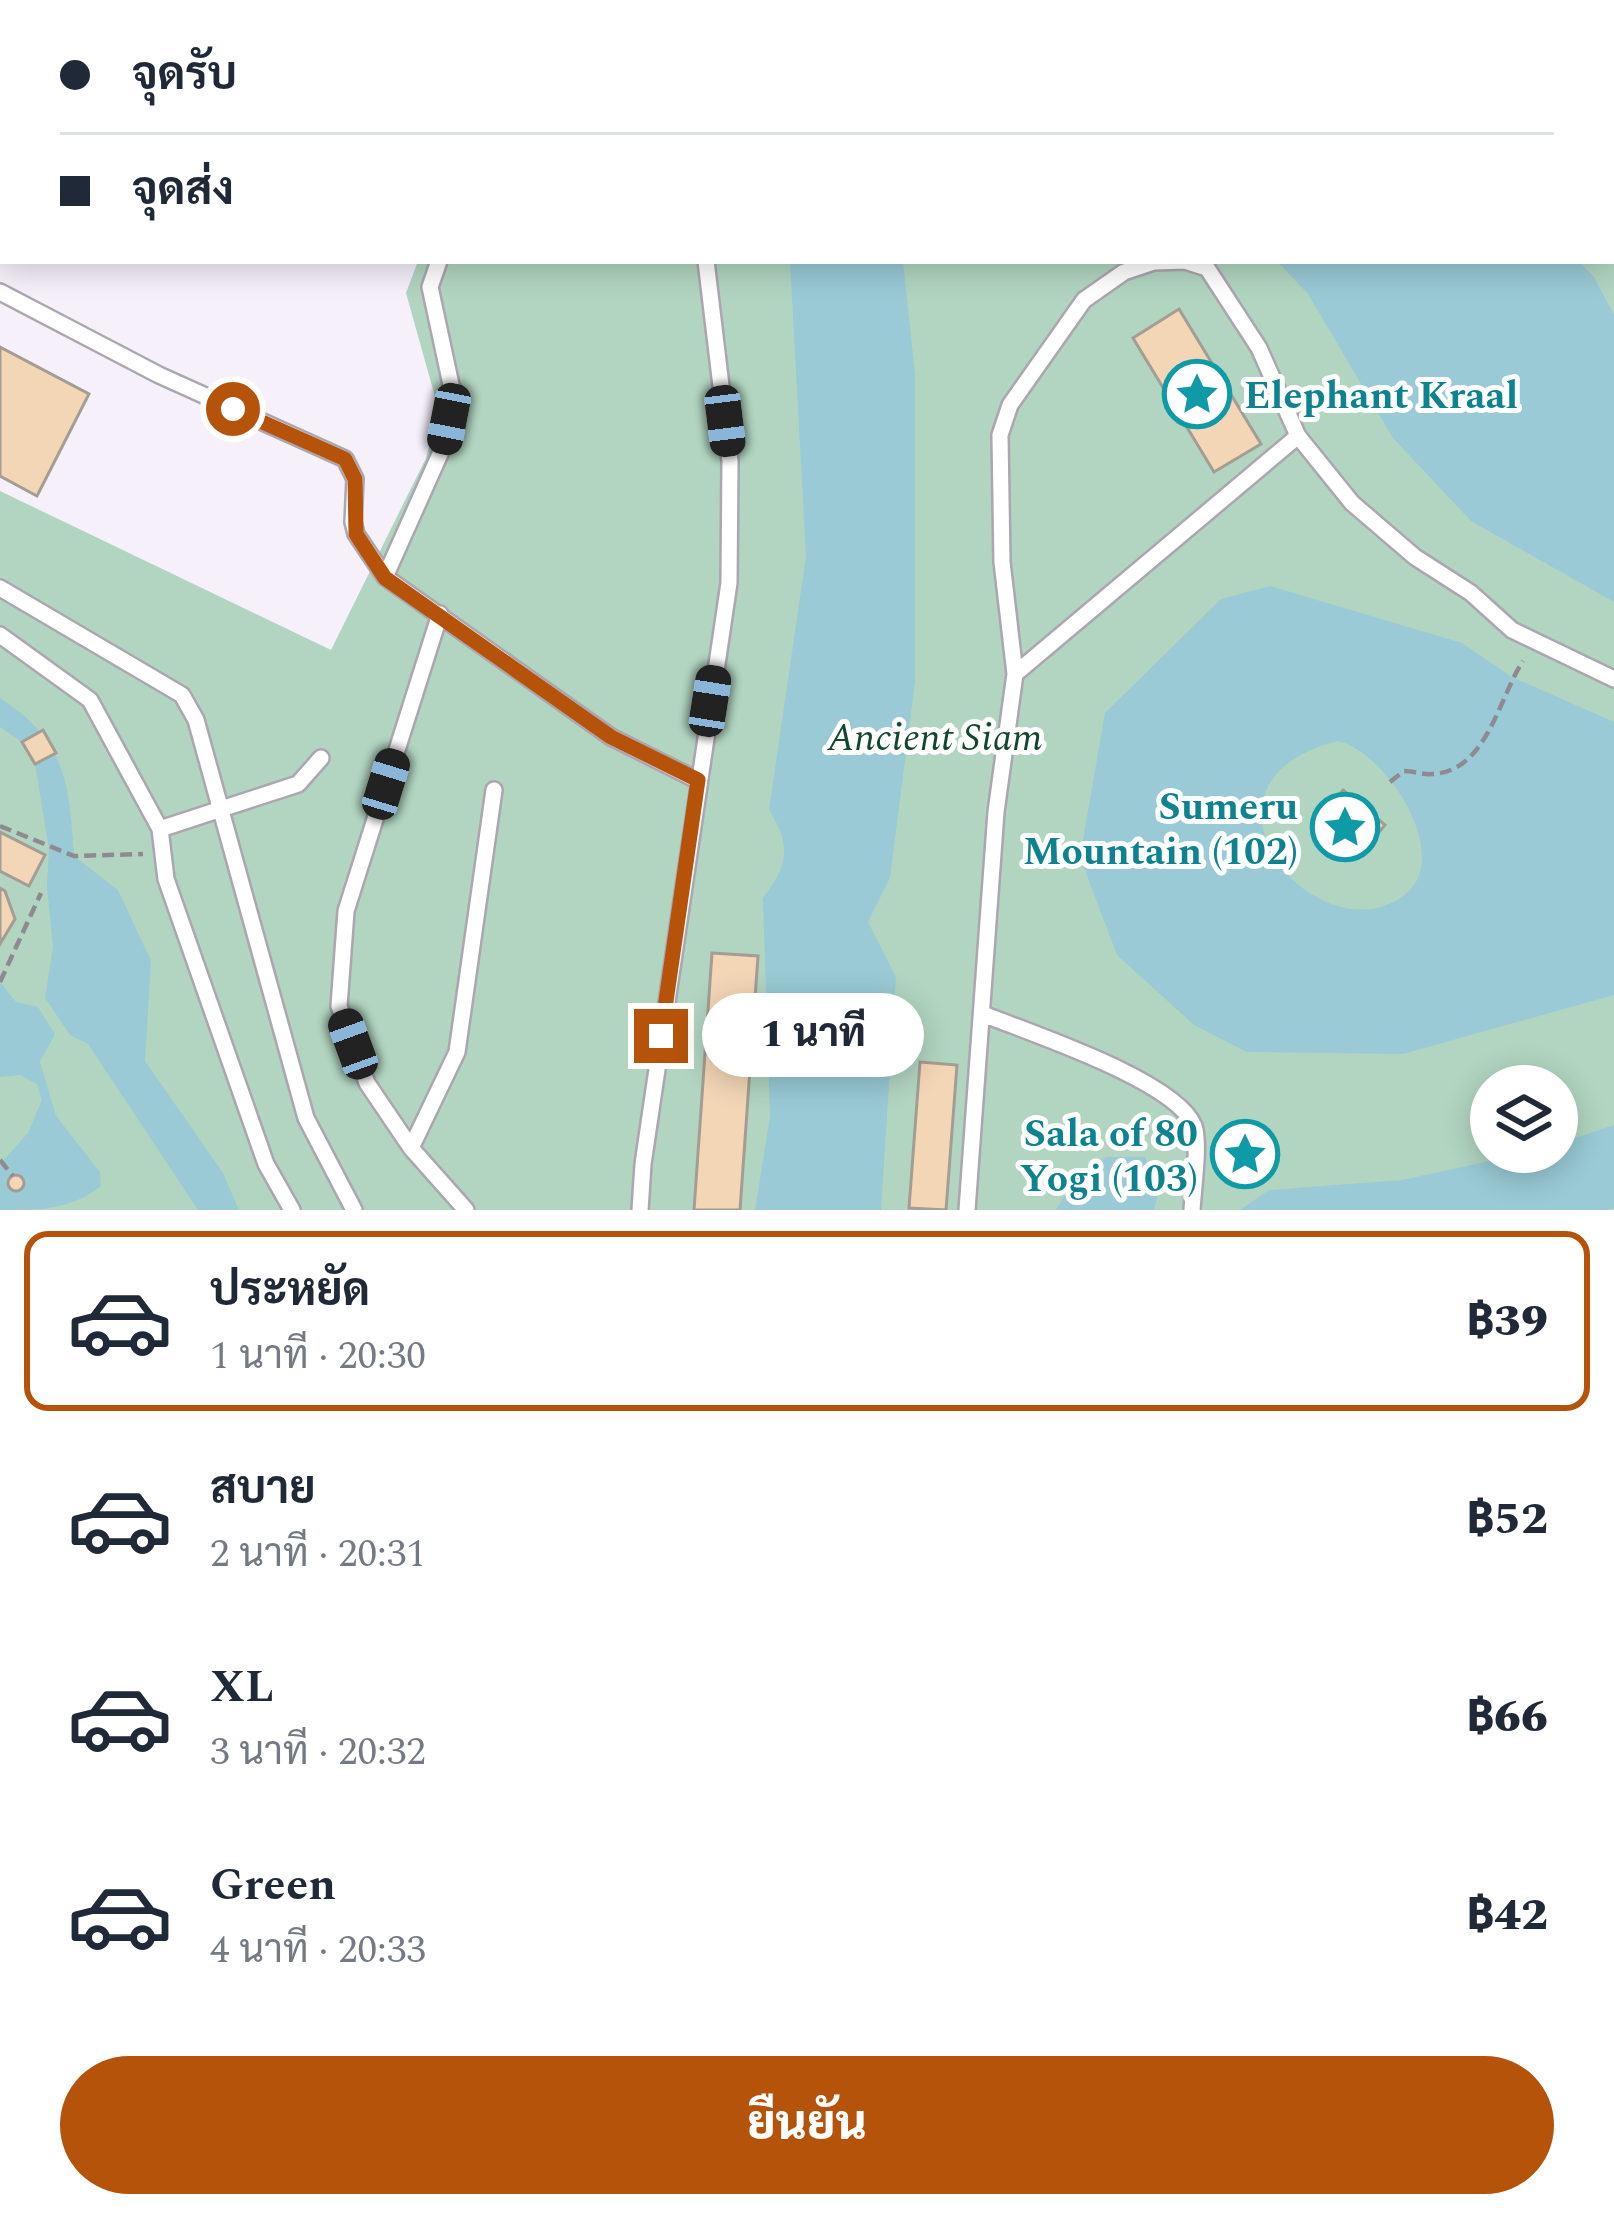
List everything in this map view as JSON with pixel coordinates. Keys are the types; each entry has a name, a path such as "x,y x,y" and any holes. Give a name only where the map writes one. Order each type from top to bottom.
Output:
{"lane":[{"path":"385,578 444,445 453,394 430,287 438,264"},
{"path":"640,1210 729,583 730,461 706,264"},
{"path":"967,1210 996,812 1015,674 1002,562 1000,435 1010,405 1084,300 1124,272 1148,264"},
{"path":"1194,264 1207,268 1228,296 1298,436 1352,503 1414,557 1471,593 1512,629 1614,679"},
{"path":"0,292 159,375 345,459 355,479 356,534 385,578 611,737 698,780"},
{"path":"1015,674 1298,436"},
{"path":"0,588 182,695 196,720 306,1118 354,1210"},
{"path":"440,614 346,911 339,1006 367,1083 411,1148 466,1210"},
{"path":"0,635 90,700 160,829 166,879 201,981 266,1164 292,1210"},
{"path":"160,829 298,784 321,758"},
{"path":"411,1148 457,1052 494,790"},
{"path":"983,1014 1152,1084 1180,1106 1195,1128 1192,1210"}],"path":[{"path":"1390,782 1404,771 1445,771 1477,751 1512,677"},
{"path":"0,826 74,856 142,854 160,829"},
{"path":"0,982 41,893"},
{"path":"1,1161 13,1176"}],"green space":[{"name":"Ancient Siam","path":"417,264 1614,264 1614,1210 0,1210 0,491 331,650 426,458 439,411 406,293"}],"water":[{"path":"790,264 903,264 915,375 915,682 890,878 868,922 896,977 881,1210 755,1210 770,1117 763,898 784,855 781,834 769,810 806,556"},
{"path":"1280,264 1581,264 1594,277 1614,315 1614,602 1471,521 1393,438 1308,294"},
{"path":"1270,586 1462,643 1512,677 1614,722 1614,995 1403,1054 1247,1052 1194,1025 1117,955 1080,857 1105,713 1221,599","holes":["1338,741 1355,748 1402,797 1420,841 1422,862 1417,880 1402,897 1381,907 1347,908 1315,896 1288,875 1269,847 1262,816 1268,786 1293,760"]},
{"path":"0,698 39,730 60,765 70,806 74,856 118,890 151,961 145,1061 223,1173 239,1210 198,1210 88,1044 70,1035 45,998 53,947 49,849 35,764 22,742 0,727"},
{"path":"0,982 16,1002 38,1007 55,1034 40,1062 56,1116 100,1172 101,1186 66,1204 0,1210 0,1164 28,1133 42,1100 37,1084 20,1075 0,1077"},
{"path":"1614,1125 1614,1208 1240,1210 1269,1190 1402,1180 1470,1165 1470,1173 1578,1173 1578,1137"},
{"path":"1106,1157 1145,1157 1159,1190 1154,1210 1056,1210 1075,1179"}],"building":[{"path":"1179,309 1261,444 1214,472 1133,338"},
{"path":"0,347 89,394 37,496 0,476"},
{"path":"43,730 56,753 35,764 22,742"},
{"path":"1343,790 1385,825 1363,852 1321,817"},
{"path":"0,832 45,855 29,886 0,871"},
{"path":"0,888 15,919 0,944"},
{"path":"712,953 758,956 740,1210 694,1210"},
{"path":"920,1062 957,1065 946,1210 909,1208"},
{"path":"16,1175 24,1183 16,1191 8,1183"}],"place":[{"name":"Elephant Kraal","path":"1197,394"},
{"name":"Sumeru Mountain (102)","path":"1345,827"},
{"name":"Sala of 80 Yogi (103)","path":"1245,1154"}],"route":[{"path":"233,409 345,459 355,479 356,534 385,578 611,737 698,780 661,1036"}]}
